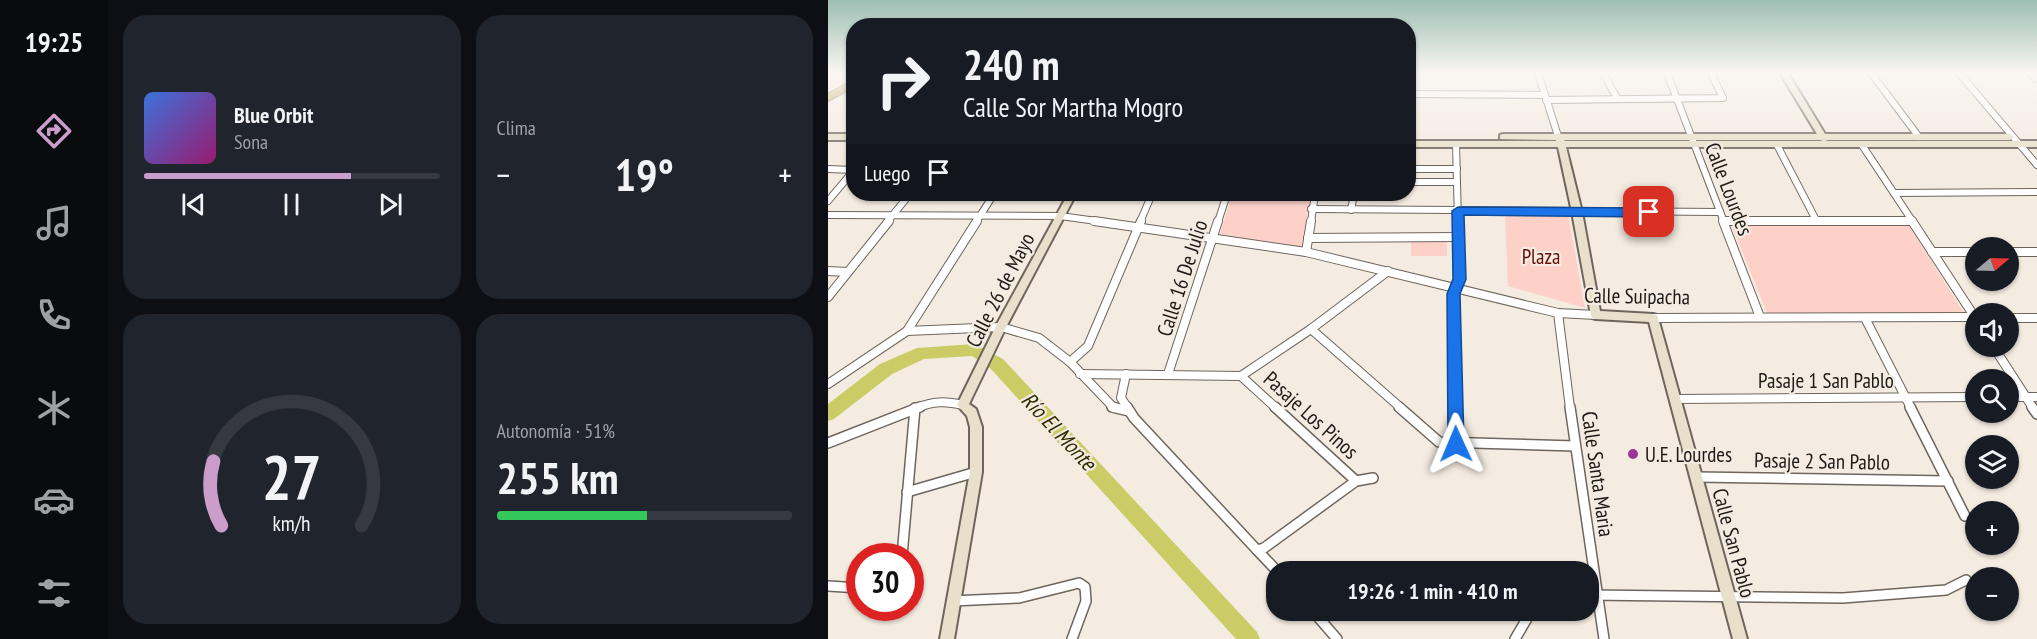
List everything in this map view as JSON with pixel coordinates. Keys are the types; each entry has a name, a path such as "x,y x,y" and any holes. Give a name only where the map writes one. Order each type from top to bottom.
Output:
{"street":[{"path":"1547,103 1560,140 1577,212 1596,315"},
{"name":"Calle Lourdes","path":"1679,103 1760,317"},
{"path":"1795,103 1818,139 1828,144 2018,140 2037,137"},
{"path":"1799,103 1818,139"},
{"path":"1893,103 1919,137"},
{"path":"1985,103 2037,165"},
{"path":"828,137 846,137"},
{"path":"1416,137 1694,140 1919,137 2018,140 2037,144"},
{"path":"1694,140 1777,145 1818,139"},
{"path":"1416,144 1560,140"},
{"path":"828,143 846,143"},
{"path":"1456,144 1460,279 1454,294 1456,444"},
{"path":"1777,145 1816,220"},
{"path":"1862,145 1965,303"},
{"path":"828,169 846,170"},
{"path":"1416,169 1457,169"},
{"path":"828,201 846,180"},
{"path":"1416,182 1457,182"},
{"path":"1894,193 2037,192"},
{"path":"828,297 905,201"},
{"path":"828,384 907,331 990,201"},
{"name":"Calle 26 de Mayo","path":"963,405 1001,327 1068,201"},
{"path":"1070,362 1088,346 1149,201"},
{"name":"Calle 16 De Julio","path":"1168,374 1225,201"},
{"path":"1306,252 1313,201"},
{"path":"1352,210 1353,201"},
{"path":"1311,209 1720,212"},
{"path":"828,215 1060,216 1213,238"},
{"path":"1724,220 1912,221"},
{"path":"1308,238 1459,237"},
{"name":"Calle Suipacha","path":"1213,238 1306,252 1558,313 1653,318 1965,318"},
{"path":"1932,252 1965,252"},
{"path":"2019,252 2037,252"},
{"path":"828,271 847,272"},
{"path":"1080,374 1241,376 1388,271"},
{"name":"Calle Santa Maria","path":"1558,313 1589,561"},
{"name":"Calle San Pablo","path":"1653,318 1740,639"},
{"path":"1865,318 1965,516"},
{"path":"2019,318 2037,318"},
{"path":"907,331 1001,327 1039,338 1070,362 1113,408 1129,411"},
{"path":"1311,328 1439,442 1575,446"},
{"path":"2000,357 2037,414"},
{"path":"1126,374 1121,398 1129,411 1268,561"},
{"name":"Pasaje Los Pinos","path":"1241,376 1356,481"},
{"name":"Pasaje 1 San Pablo","path":"1676,399 1965,397"},
{"path":"2019,397 2037,397"},
{"path":"828,443 915,408 944,401 963,405 972,413 976,427 976,472 947,639"},
{"path":"903,543 915,408"},
{"path":"907,492 976,472"},
{"name":"Pasaje 2 San Pablo","path":"1696,477 1948,481"},
{"path":"1257,550 1264,548 1356,481 1373,478"},
{"path":"1599,595 1843,598 1946,590 1965,580"},
{"path":"952,601 1019,598 1079,583 1085,587 1086,601 1072,639"},
{"path":"828,586 846,587"},
{"name":"Calle Santa Maria","path":"1599,619 1604,639"},
{"path":"1321,621 1336,639"},
{"path":"1515,639 1526,621"}],"green space":[{"path":"1230,201 1310,201 1301,249 1220,234"},
{"name":"Plaza","path":"1505,214 1568,214 1585,308 1508,286"},
{"path":"1732,226 1909,226 1964,313 1767,313"},
{"path":"1411,241 1447,241 1447,256 1411,256"}],"waterway":[{"name":"Río El Monte","path":"828,414 886,369 923,353 974,350 997,364 1250,639"}],"place":[{"name":"U.E. Lourdes","path":"1633,454"}],"route":[{"path":"1456,444 1454,294 1460,279 1458,211 1649,212"}]}
